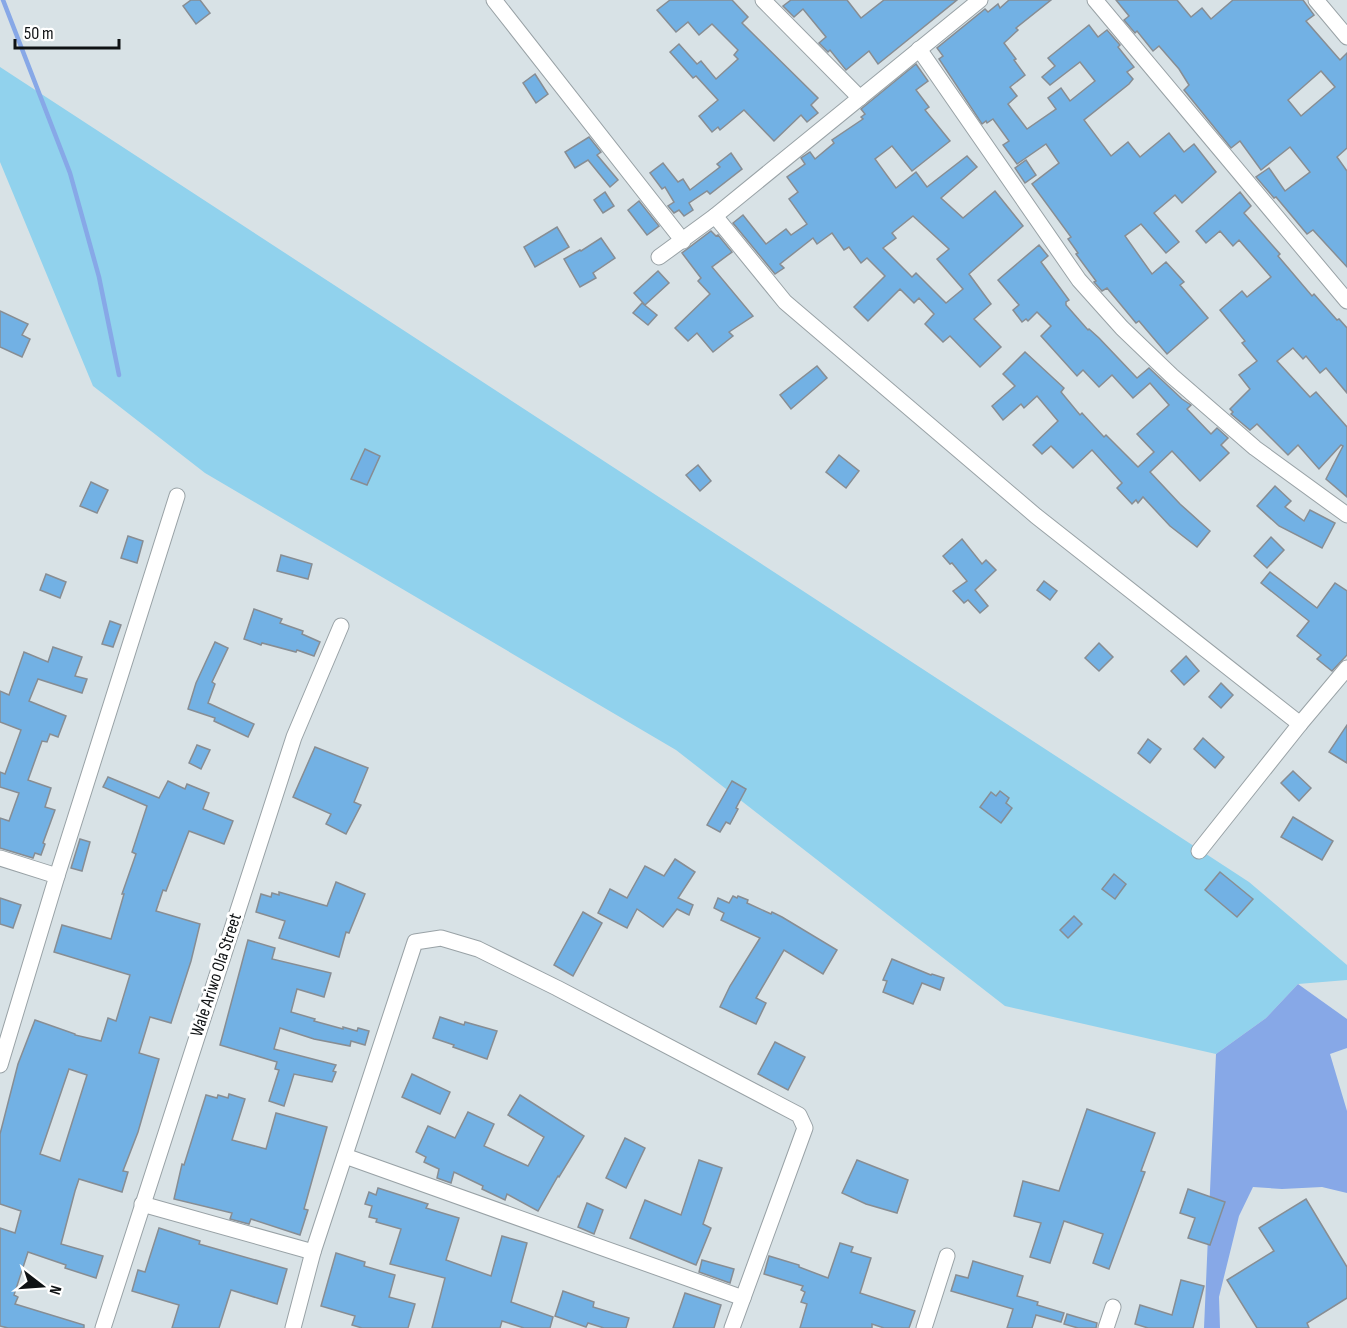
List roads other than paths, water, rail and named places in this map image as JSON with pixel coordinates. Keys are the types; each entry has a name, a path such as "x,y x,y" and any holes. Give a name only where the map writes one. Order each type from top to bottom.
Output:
{"street":[{"path":"494,0 683,241"},
{"path":"763,0 860,98"},
{"path":"659,257 715,216 978,0"},
{"path":"1095,0 1347,301"},
{"path":"1316,0 1347,37"},
{"path":"919,49 1079,280 1122,328 1172,376 1255,447 1347,515"},
{"path":"715,216 785,302 1036,516 1300,724"},
{"path":"1,1058 177,496"},
{"name":"Wale Ariwo Ola Street","path":"103,1328 294,736 341,626"},
{"path":"1199,851 1347,668"},
{"path":"0,858 57,876"},
{"path":"297,1327 313,1252 415,942 441,938 478,949 557,988 799,1115 805,1128 732,1328"},
{"path":"345,1156 743,1298"},
{"path":"142,1204 313,1252"},
{"path":"924,1328 947,1256"},
{"path":"1106,1328 1113,1307"}],"waterway":[{"path":"3,0 70,173 99,277 119,375"}]}
